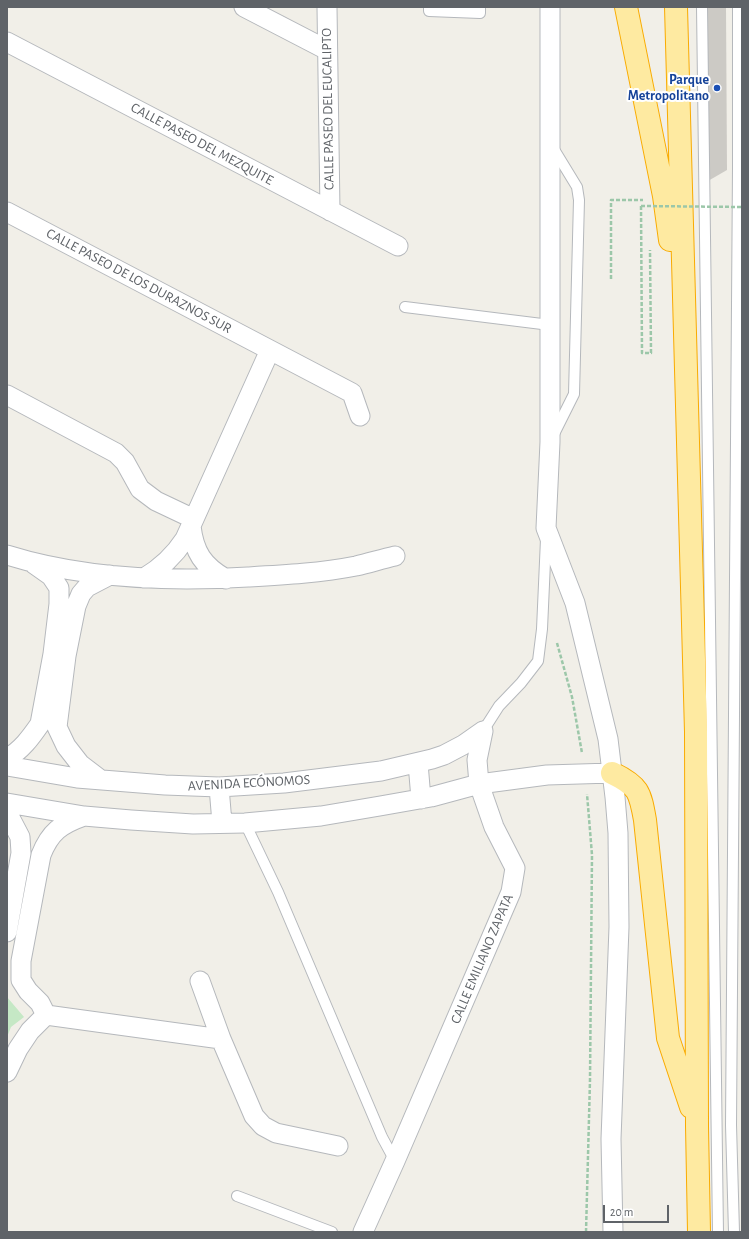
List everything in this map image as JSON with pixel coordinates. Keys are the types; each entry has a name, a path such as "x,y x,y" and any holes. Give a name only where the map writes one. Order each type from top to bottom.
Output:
{"highway":[{"path":"626,7 664,196 685,341"},
{"path":"676,7 696,732 697,1126 699,1232"},
{"path":"612,773 627,780 638,792 642,804 645,820 668,1038 697,1126"}],"street":[{"path":"244,7 327,50"},
{"name":"CALLE PASEO DEL EUCALIPTO","path":"326,7 330,211"},
{"path":"550,7 550,442 546,528 575,603 608,739 618,833 619,927 611,1139 613,1232"},
{"name":"CALLE PASEO DEL MEZQUITE","path":"7,42 398,246"},
{"name":"CALLE PASEO DE LOS DURAZNOS SUR","path":"7,212 352,393 360,416"},
{"path":"144,578 156,571 177,551 193,523 270,350"},
{"path":"7,395 116,453 125,462 140,489 148,496 193,523"},
{"path":"193,523 193,540 197,552 204,563 214,572 226,579"},
{"path":"7,555 31,562 110,575 185,580 226,579 322,571 356,566 394,556"},
{"path":"7,758 22,746 40,724 58,618 58,588 51,576 31,562"},
{"path":"101,780 80,764 66,746 57,728 66,656 76,606 81,594 87,588 110,575"},
{"name":"AVENIDA ECÓNOMOS","path":"7,766 77,778 166,786 219,787 284,783 381,771 418,763 444,755 463,745 483,731"},
{"name":"CALLE EMILIANO ZAPATA","path":"363,1232 511,892 515,868 494,827 479,784 477,760 483,731"},
{"path":"418,763 421,799"},
{"path":"7,803 84,816 170,823 245,823 320,816 421,799 479,784 547,775 612,773"},
{"path":"219,787 222,823"},
{"path":"7,812 20,837 21,853 7,932"},
{"path":"46,1015 40,1002 28,991 21,980 21,961 43,850 52,834 69,821 84,816"},
{"path":"200,981 221,1039 254,1116 263,1126 276,1133 338,1146"},
{"path":"46,1015 221,1039"},
{"path":"7,1072 18,1049 30,1031 46,1015"}],"lane":[{"path":"429,7 429,11 480,13 480,7"},
{"path":"702,7 718,1232"},
{"path":"734,1232 731,1117 738,7"},
{"path":"550,143 578,187 579,200 574,394 550,442"},
{"path":"405,308 550,325"},
{"name":"CALLE EMILIANO ZAPATA","path":"483,731 499,706 538,662 542,629 546,528"},
{"path":"245,823 278,892 382,1137 395,1160"},
{"path":"237,1196 332,1232"}],"path":[{"path":"611,279 611,200 649,200 649,207"},
{"path":"650,246 651,353 642,354 641,206 742,207"},
{"path":"556,638 572,697 585,774 592,855 590,1080 586,1232"}],"green space":[{"path":"7,997 24,1017 11,1027 7,1037"}],"building":[{"name":"Parque Metropolitano","path":"708,7 726,7 727,170 708,181"}],"place":[{"name":"Parque Metropolitano","path":"717,88"}]}
